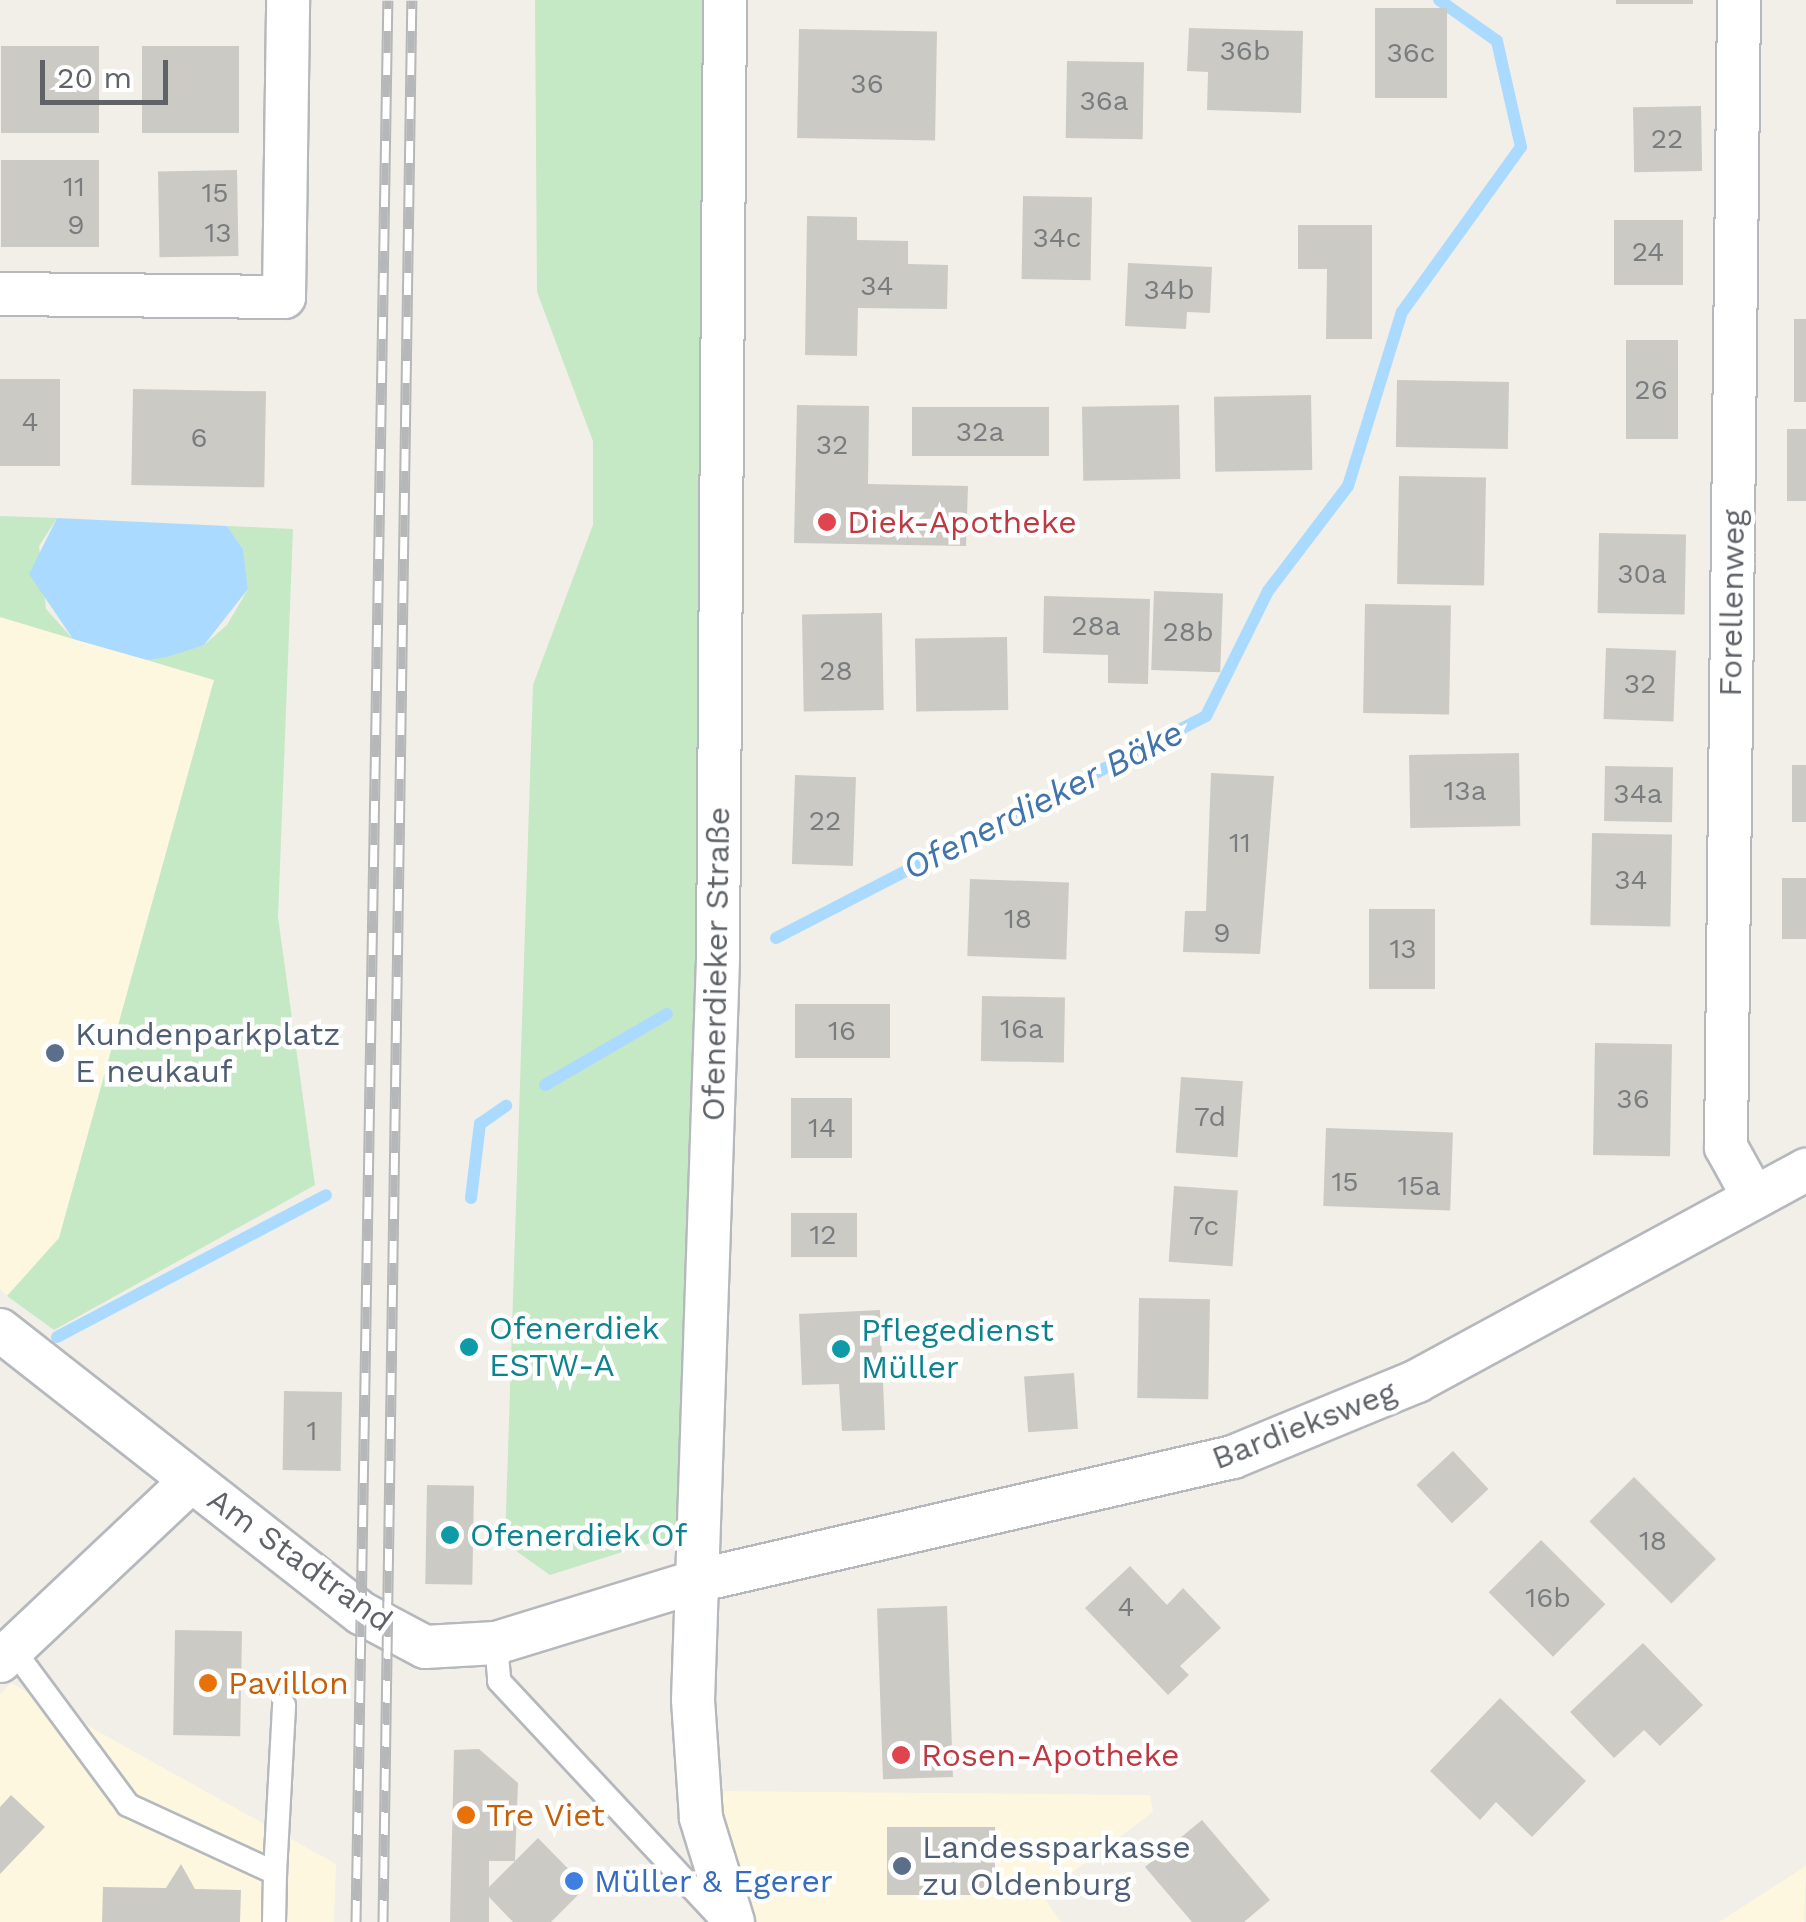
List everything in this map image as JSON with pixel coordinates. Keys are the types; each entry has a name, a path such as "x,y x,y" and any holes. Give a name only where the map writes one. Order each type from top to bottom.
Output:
{"street":[{"path":"0,294 284,297 288,0"},
{"name":"Ofenerdieker Straße","path":"725,0 718,958 701,1580 693,1700 701,1818 733,1922"},
{"name":"Forellenweg","path":"1739,0 1726,1147 1754,1198"},
{"name":"Bardieksweg","path":"701,1580 1233,1457 1416,1381 1806,1170"},
{"name":"Am Stadtrand","path":"0,1330 361,1613 425,1647 498,1662 701,1580"},
{"path":"6,1654 191,1482"}],"lane":[{"path":"6,1654 128,1805 275,1873"},
{"path":"498,1662 724,1922"},
{"path":"274,1922 284,1705"}],"shaded area":[{"name":"Kundenparkplatz E neukauf","path":"0,616 214,680 59,1238 7,1296 0,1289"},
{"path":"11,1683 336,1864 334,1922 0,1922 0,1695"},
{"path":"711,1791 1150,1795 1153,1812 1042,1895 1061,1922 741,1922"},
{"path":"1806,1866 1804,1922 1719,1922"}],"green space":[{"path":"535,0 719,0 704,1526 550,1575 505,1543 533,685 593,525 593,441 537,292"},
{"path":"0,516 57,518 39,546 46,609 73,639 0,617"},
{"path":"227,526 293,529 278,917 315,1185 54,1330 7,1296 59,1238 214,680 147,660 204,645 227,625 248,589 243,549"}],"water":[{"path":"57,518 227,526 243,549 248,589 204,645 167,657 147,660 73,639 29,574"}],"building":[{"path":"1616,0 1693,0 1693,4 1616,4"},
{"path":"1375,8 1447,8 1447,98 1375,98"},
{"path":"1189,28 1303,31 1301,113 1207,110 1208,72 1187,71"},
{"path":"799,29 937,31 935,140 797,138"},
{"path":"1,46 99,46 99,133 1,133"},
{"path":"142,46 239,46 239,133 142,133"},
{"path":"1067,61 1144,62 1143,139 1066,138"},
{"path":"1701,106 1702,171 1634,172 1633,107"},
{"path":"1,160 99,160 99,247 1,247"},
{"path":"237,170 239,256 160,257 158,171"},
{"path":"1023,196 1092,197 1091,280 1022,279"},
{"path":"807,216 857,217 857,240 908,241 908,264 948,265 947,309 858,308 857,356 805,355"},
{"path":"1614,220 1683,220 1683,285 1614,285"},
{"path":"1298,225 1372,225 1372,339 1326,339 1327,269 1298,269"},
{"path":"1128,263 1212,267 1210,313 1187,312 1186,329 1125,326"},
{"path":"1794,319 1806,319 1806,402 1794,402"},
{"path":"1626,340 1678,340 1678,439 1626,439"},
{"path":"0,379 60,379 60,466 0,466"},
{"path":"1397,380 1509,382 1508,449 1396,447"},
{"path":"133,389 266,391 264,487 131,485"},
{"path":"1311,395 1312,470 1215,472 1214,397"},
{"path":"797,405 869,406 868,484 968,486 966,546 794,543"},
{"path":"1179,405 1180,479 1083,481 1082,407"},
{"path":"912,407 1049,407 1049,456 912,456"},
{"path":"1787,429 1806,429 1806,501 1787,501"},
{"path":"1399,476 1486,478 1484,586 1397,584"},
{"path":"1599,533 1686,535 1685,615 1598,613"},
{"path":"1154,591 1223,593 1220,672 1151,670"},
{"path":"1044,596 1150,599 1148,684 1108,683 1108,655 1043,653"},
{"path":"1365,604 1451,606 1449,714 1363,713"},
{"path":"882,613 884,710 804,711 802,614"},
{"path":"1007,637 1008,710 916,712 915,639"},
{"path":"1606,648 1676,650 1673,721 1604,719"},
{"path":"1519,753 1520,826 1410,828 1409,755"},
{"path":"1792,765 1806,765 1806,822 1792,822"},
{"path":"1605,766 1673,767 1672,822 1604,821"},
{"path":"1211,773 1274,776 1260,954 1183,952 1185,911 1206,911"},
{"path":"795,775 856,777 853,866 792,864"},
{"path":"1592,833 1672,834 1670,926 1590,925"},
{"path":"1782,878 1806,878 1806,939 1782,939"},
{"path":"970,879 1069,882 1066,959 967,956"},
{"path":"1369,909 1435,909 1435,989 1369,989"},
{"path":"982,996 1065,997 1064,1062 981,1061"},
{"path":"795,1004 890,1004 890,1058 795,1058"},
{"path":"1595,1043 1672,1044 1670,1156 1593,1155"},
{"path":"1181,1077 1243,1081 1238,1157 1176,1153"},
{"path":"791,1098 852,1098 852,1158 791,1158"},
{"path":"1326,1128 1453,1132 1450,1210 1323,1206"},
{"path":"1174,1186 1238,1190 1233,1266 1169,1262"},
{"path":"791,1213 857,1213 857,1257 791,1257"},
{"path":"1139,1298 1210,1299 1208,1399 1137,1398"},
{"name":"Pflegedienst Müller","path":"880,1310 885,1430 842,1431 839,1384 802,1385 799,1314"},
{"name":"Ofenerdiek ESTW-A","path":"459,1337 479,1337 479,1357 459,1357"},
{"path":"1074,1373 1078,1429 1028,1432 1024,1376"},
{"path":"284,1391 342,1392 341,1471 283,1470"},
{"path":"1453,1451 1488,1489 1452,1523 1416,1485"},
{"path":"1634,1477 1716,1559 1671,1604 1589,1522"},
{"name":"Ofenerdiek Of","path":"427,1485 474,1486 472,1585 425,1584"},
{"path":"1541,1540 1605,1604 1553,1657 1489,1592"},
{"path":"1130,1566 1167,1605 1183,1588 1221,1628 1180,1666 1189,1675 1168,1695 1085,1608"},
{"path":"947,1606 953,1777 883,1779 877,1608"},
{"name":"Pavillon","path":"175,1630 242,1631 240,1736 173,1735"},
{"path":"1643,1643 1703,1705 1660,1746 1644,1730 1614,1758 1570,1712"},
{"path":"1500,1698 1586,1781 1532,1837 1496,1802 1480,1820 1430,1771"},
{"path":"479,1749 518,1783 515,1861 538,1838 586,1887 551,1922 513,1922 489,1897 489,1922 450,1922 454,1750","holes":["489,1861 515,1861 489,1887"]},
{"path":"11,1795 45,1827 0,1874 0,1807"},
{"path":"1202,1820 1270,1900 1244,1922 1192,1922 1145,1867"},
{"path":"887,1827 995,1827 995,1895 887,1895"},
{"path":"181,1864 195,1889 241,1890 240,1922 102,1922 103,1887 166,1888"}],"waterway":[{"name":"Ofenerdieker Bäke","path":"776,938 1206,716 1268,591 1348,486 1402,312 1521,147 1497,41 1439,0"},
{"name":"Ofenerdieker Bäke","path":"545,1085 667,1014"},
{"name":"Ofenerdieker Bäke","path":"471,1198 480,1124 506,1106"},
{"name":"Ofenerdieker Bäke","path":"57,1337 326,1195"}],"railway":[{"path":"356,1922 388,0"},
{"path":"383,1922 412,0"}],"place":[{"name":"Diek-Apotheke","path":"827,522"},
{"name":"Kundenparkplatz E neukauf","path":"55,1053"},
{"name":"Ofenerdiek ESTW-A","path":"469,1347"},
{"name":"Pflegedienst Müller","path":"841,1349"},
{"name":"Ofenerdiek Of","path":"450,1535"},
{"name":"Pavillon","path":"208,1683"},
{"name":"Rosen-Apotheke","path":"901,1755"},
{"name":"Tre Viet","path":"466,1815"},
{"name":"Landessparkasse zu Oldenburg","path":"902,1866"},
{"name":"Müller & Egerer","path":"574,1881"}]}
